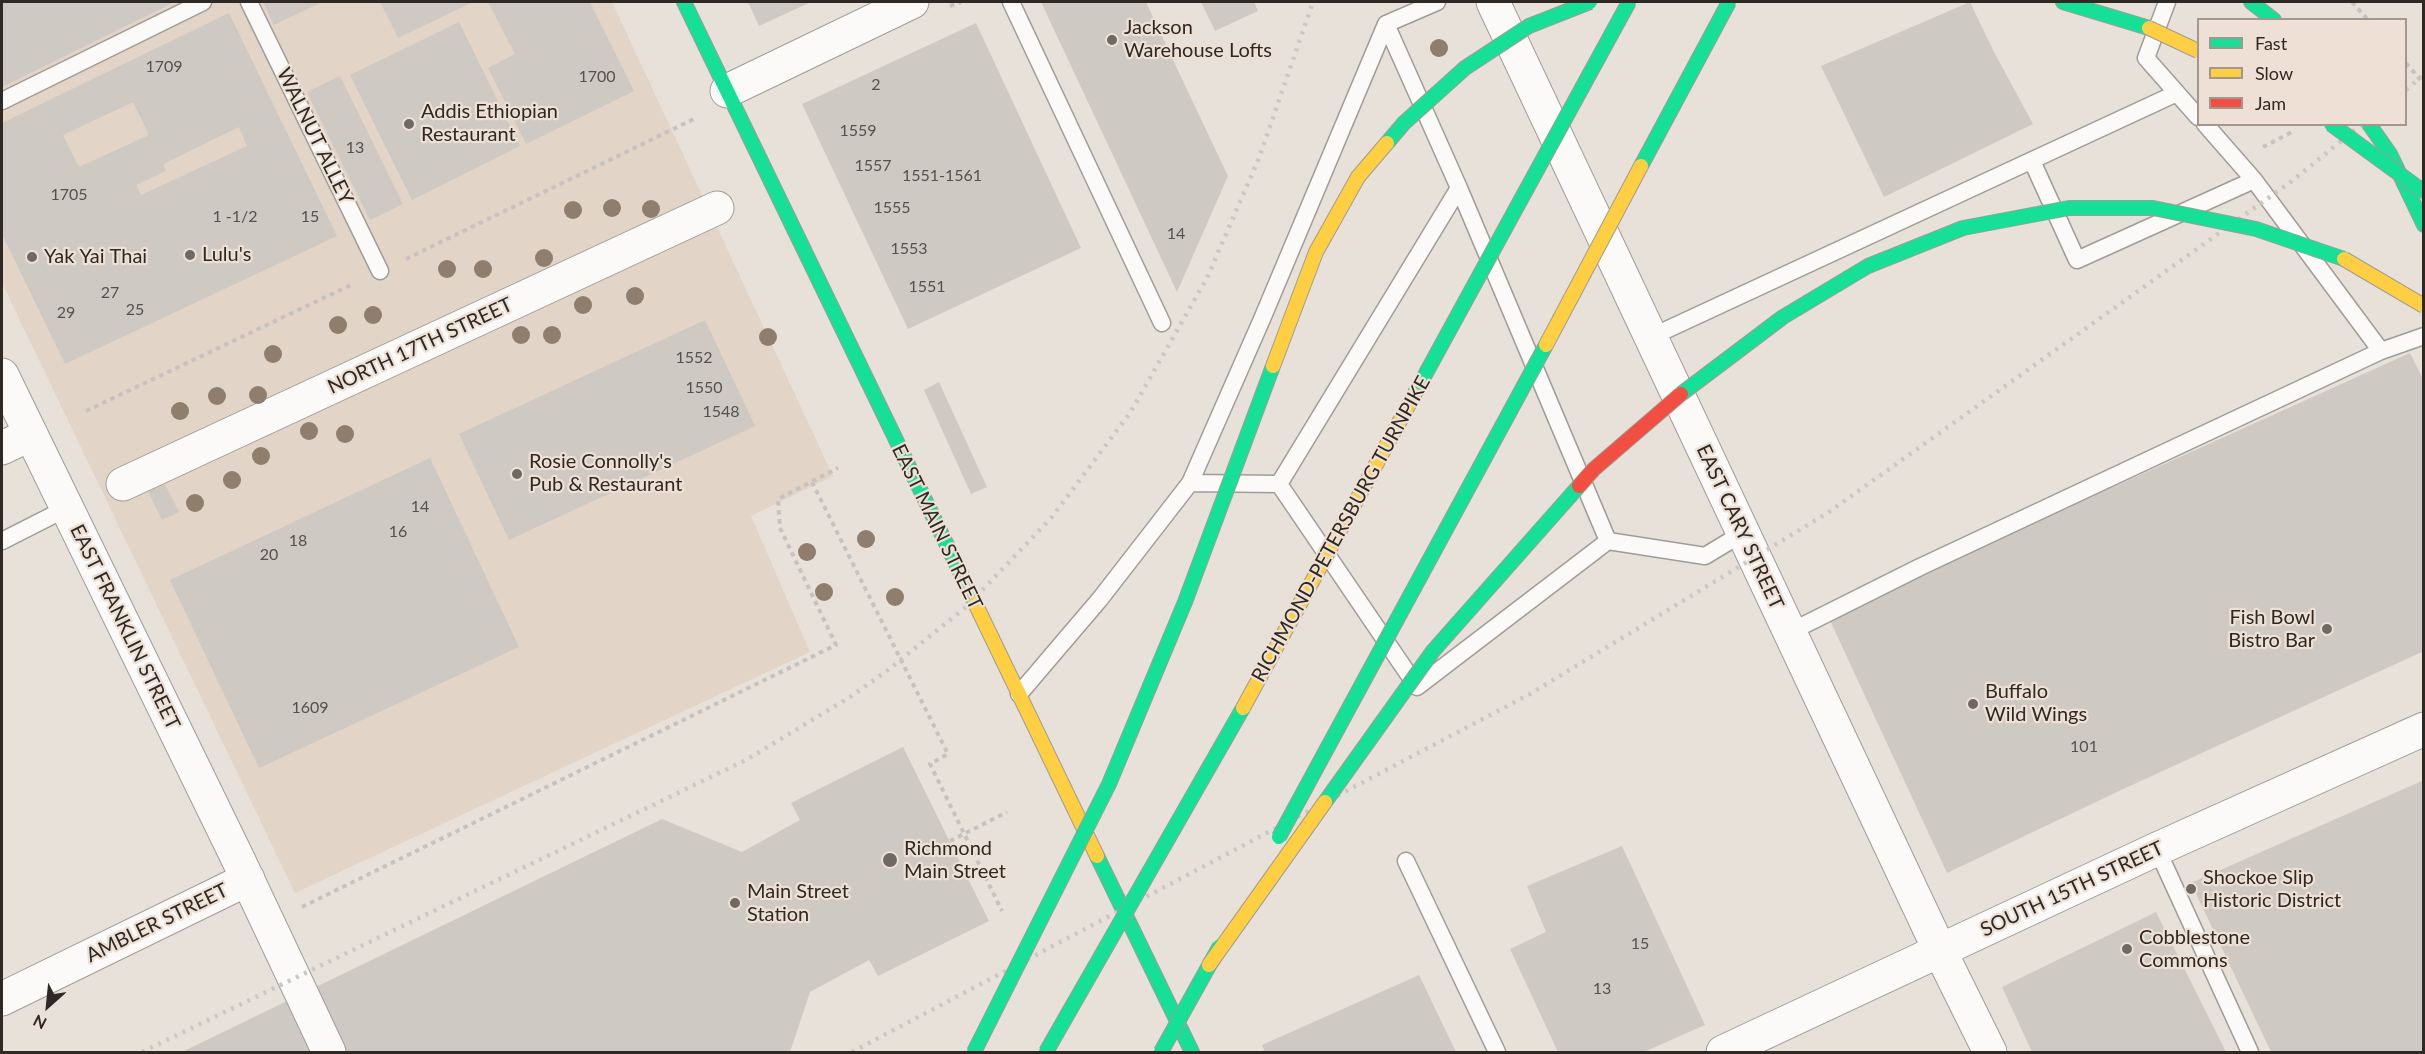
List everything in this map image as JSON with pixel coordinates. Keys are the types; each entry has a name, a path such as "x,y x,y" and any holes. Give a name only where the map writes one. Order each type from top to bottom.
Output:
{"main road":[{"name":"EAST MAIN STREET","path":"684,2 1192,1053"},
{"path":"974,1053 1109,784 1185,602 1316,252 1358,177 1404,123 1465,68 1529,26 1590,2"},
{"name":"RICHMOND-PETERSBURG TURNPIKE","path":"1046,1053 1226,737 1629,2"},
{"path":"1161,1053 1539,358 1729,2"},
{"path":"2063,2 2149,28 2197,50"},
{"path":"2251,2 2271,18"},
{"path":"2334,126 2424,192"},
{"path":"2370,126 2390,154 2424,225"},
{"path":"1209,965 1433,651 1594,469 1684,390 1783,317 1868,267 1963,228 2069,207 2153,208 2256,229 2343,258 2424,306"}],"street":[{"path":"727,91 912,2"},
{"name":"EAST CARY STREET","path":"1493,2 1990,1053"},
{"name":"NORTH 17TH STREET","path":"123,484 717,208"},
{"name":"EAST FRANKLIN STREET","path":"2,375 248,879 329,1053"},
{"path":"2,448 31,434"},
{"name":"SOUTH 15TH STREET","path":"1723,1053 1767,1042 1940,951 2157,849 2424,729"},
{"name":"AMBLER STREET","path":"2,999 248,879"}],"lane":[{"path":"2,101 203,2"},
{"name":"WALNUT ALLEY","path":"249,2 380,271"},
{"path":"1011,2 1162,323"},
{"path":"1019,694 1100,599 1190,483 1262,319 1386,24 1437,2"},
{"path":"2167,2 2146,58 2197,115"},
{"path":"1386,24 1459,188 1608,541"},
{"path":"1651,337 2178,93"},
{"path":"2207,126 2254,180 2381,351"},
{"path":"2032,161 2078,260 2254,180"},
{"path":"1279,484 1459,188"},
{"path":"1790,632 1930,562 2381,351 2424,336"},
{"path":"1190,483 1279,484"},
{"path":"1279,484 1417,687 1608,541 1704,556 1743,533"},
{"path":"2,541 67,508"},
{"path":"2157,849 2250,1053"},
{"path":"1406,861 1497,1053"}],"path":[{"path":"2352,2 2366,18"},
{"path":"2407,64 2424,84"},
{"path":"2238,161 2297,129"},
{"path":"267,924 836,645 780,528 778,499 838,468"},
{"path":"812,482 948,754 930,764 1005,918"},
{"path":"950,841 1007,812"}],"shaded area":[{"path":"2,2 612,2 833,476 751,516 810,652 295,893 2,283"}],"building":[{"path":"2,2 175,2 2,87"},
{"path":"263,2 322,2 274,25"},
{"path":"380,2 473,2 398,38"},
{"path":"488,2 590,2 634,91 526,144 488,68 515,54"},
{"path":"748,2 811,2 759,26"},
{"path":"1041,2 1146,2 1228,176 1177,292"},
{"path":"1201,2 1254,2 1258,11 1215,31"},
{"path":"1970,2 2033,124 1884,197 1821,66"},
{"path":"229,13 337,236 65,364 2,234 2,123","holes":["133,102 149,135 79,167 63,135","239,127 247,146 141,195 136,185 166,171 163,164"]},
{"path":"459,22 520,146 412,200 350,75"},
{"path":"976,23 1081,248 908,329 802,104"},
{"path":"340,76 403,204 370,220 307,92"},
{"path":"705,320 755,426 509,540 459,434"},
{"path":"2410,353 2424,381 2424,651 1947,873 1828,616"},
{"path":"939,382 987,487 971,494 924,390"},
{"path":"430,458 519,647 259,768 170,580"},
{"path":"164,483 179,512 162,520 148,491"},
{"name":"Main Street Station","path":"903,747 989,921 878,976 869,960 810,992 790,1052 182,1052 662,819 742,852 800,820 791,803"},
{"path":"2424,780 2424,1052 2271,1052 2191,883"},
{"path":"1622,846 1705,1025 1644,1052 1558,1052 1510,949 1546,932 1527,886"},
{"name":"Cobblestone Commons","path":"2156,912 2226,1052 2032,1052 2002,987"},
{"path":"1419,975 1456,1052 1265,1052 1262,1045"}],"railway":[{"path":"142,1052 746,760 850,697 888,670 966,607 1052,517 1130,413 1207,278 1259,158 1313,2"},
{"path":"2407,89 2424,74"},
{"path":"852,1052 1530,694 1829,512 2292,181 2360,126"}],"traffic: fast":[{"path":"684,2 975,603"},
{"path":"1387,143 1404,123 1465,68 1529,26 1590,2"},
{"path":"1414,395 1629,2"},
{"path":"1641,166 1729,2"},
{"path":"2063,2 2149,28"},
{"path":"2251,2 2271,18"},
{"path":"2334,126 2424,192"},
{"path":"2370,126 2390,154 2424,225"},
{"path":"1681,394 1783,317 1868,266 1963,228 2069,208 2153,208 2256,229 2344,259"},
{"path":"1279,837 1546,345"},
{"path":"974,1052 1109,784 1185,602 1273,366"},
{"path":"1325,802 1433,651 1579,486"},
{"path":"1046,1052 1243,708"},
{"path":"1097,856 1192,1052"},
{"path":"1161,1052 1220,946"}],"traffic: slow":[{"path":"2149,28 2197,51"},
{"path":"1273,366 1316,252 1358,177 1387,143"},
{"path":"1546,345 1641,166"},
{"path":"2344,259 2424,306"},
{"path":"1243,708 1414,395"},
{"path":"975,603 1097,856"},
{"path":"1209,965 1325,802"}],"traffic: jam":[{"path":"1579,486 1594,469 1681,394"}],"place":[{"name":"Jackson Warehouse Lofts","path":"1112,40"},
{"name":"Addis Ethiopian Restaurant","path":"409,124"},
{"name":"Lulu's","path":"190,255"},
{"name":"Yak Yai Thai","path":"32,257"},
{"name":"Rosie Connolly's Pub & Restaurant","path":"517,474"},
{"name":"Fish Bowl Bistro Bar","path":"2327,629"},
{"name":"Buffalo Wild Wings","path":"1973,704"},
{"name":"Richmond Main Street","path":"890,860"},
{"name":"Shockoe Slip Historic District","path":"2191,889"},
{"name":"Main Street Station","path":"735,903"},
{"name":"Cobblestone Commons","path":"2127,949"}]}
